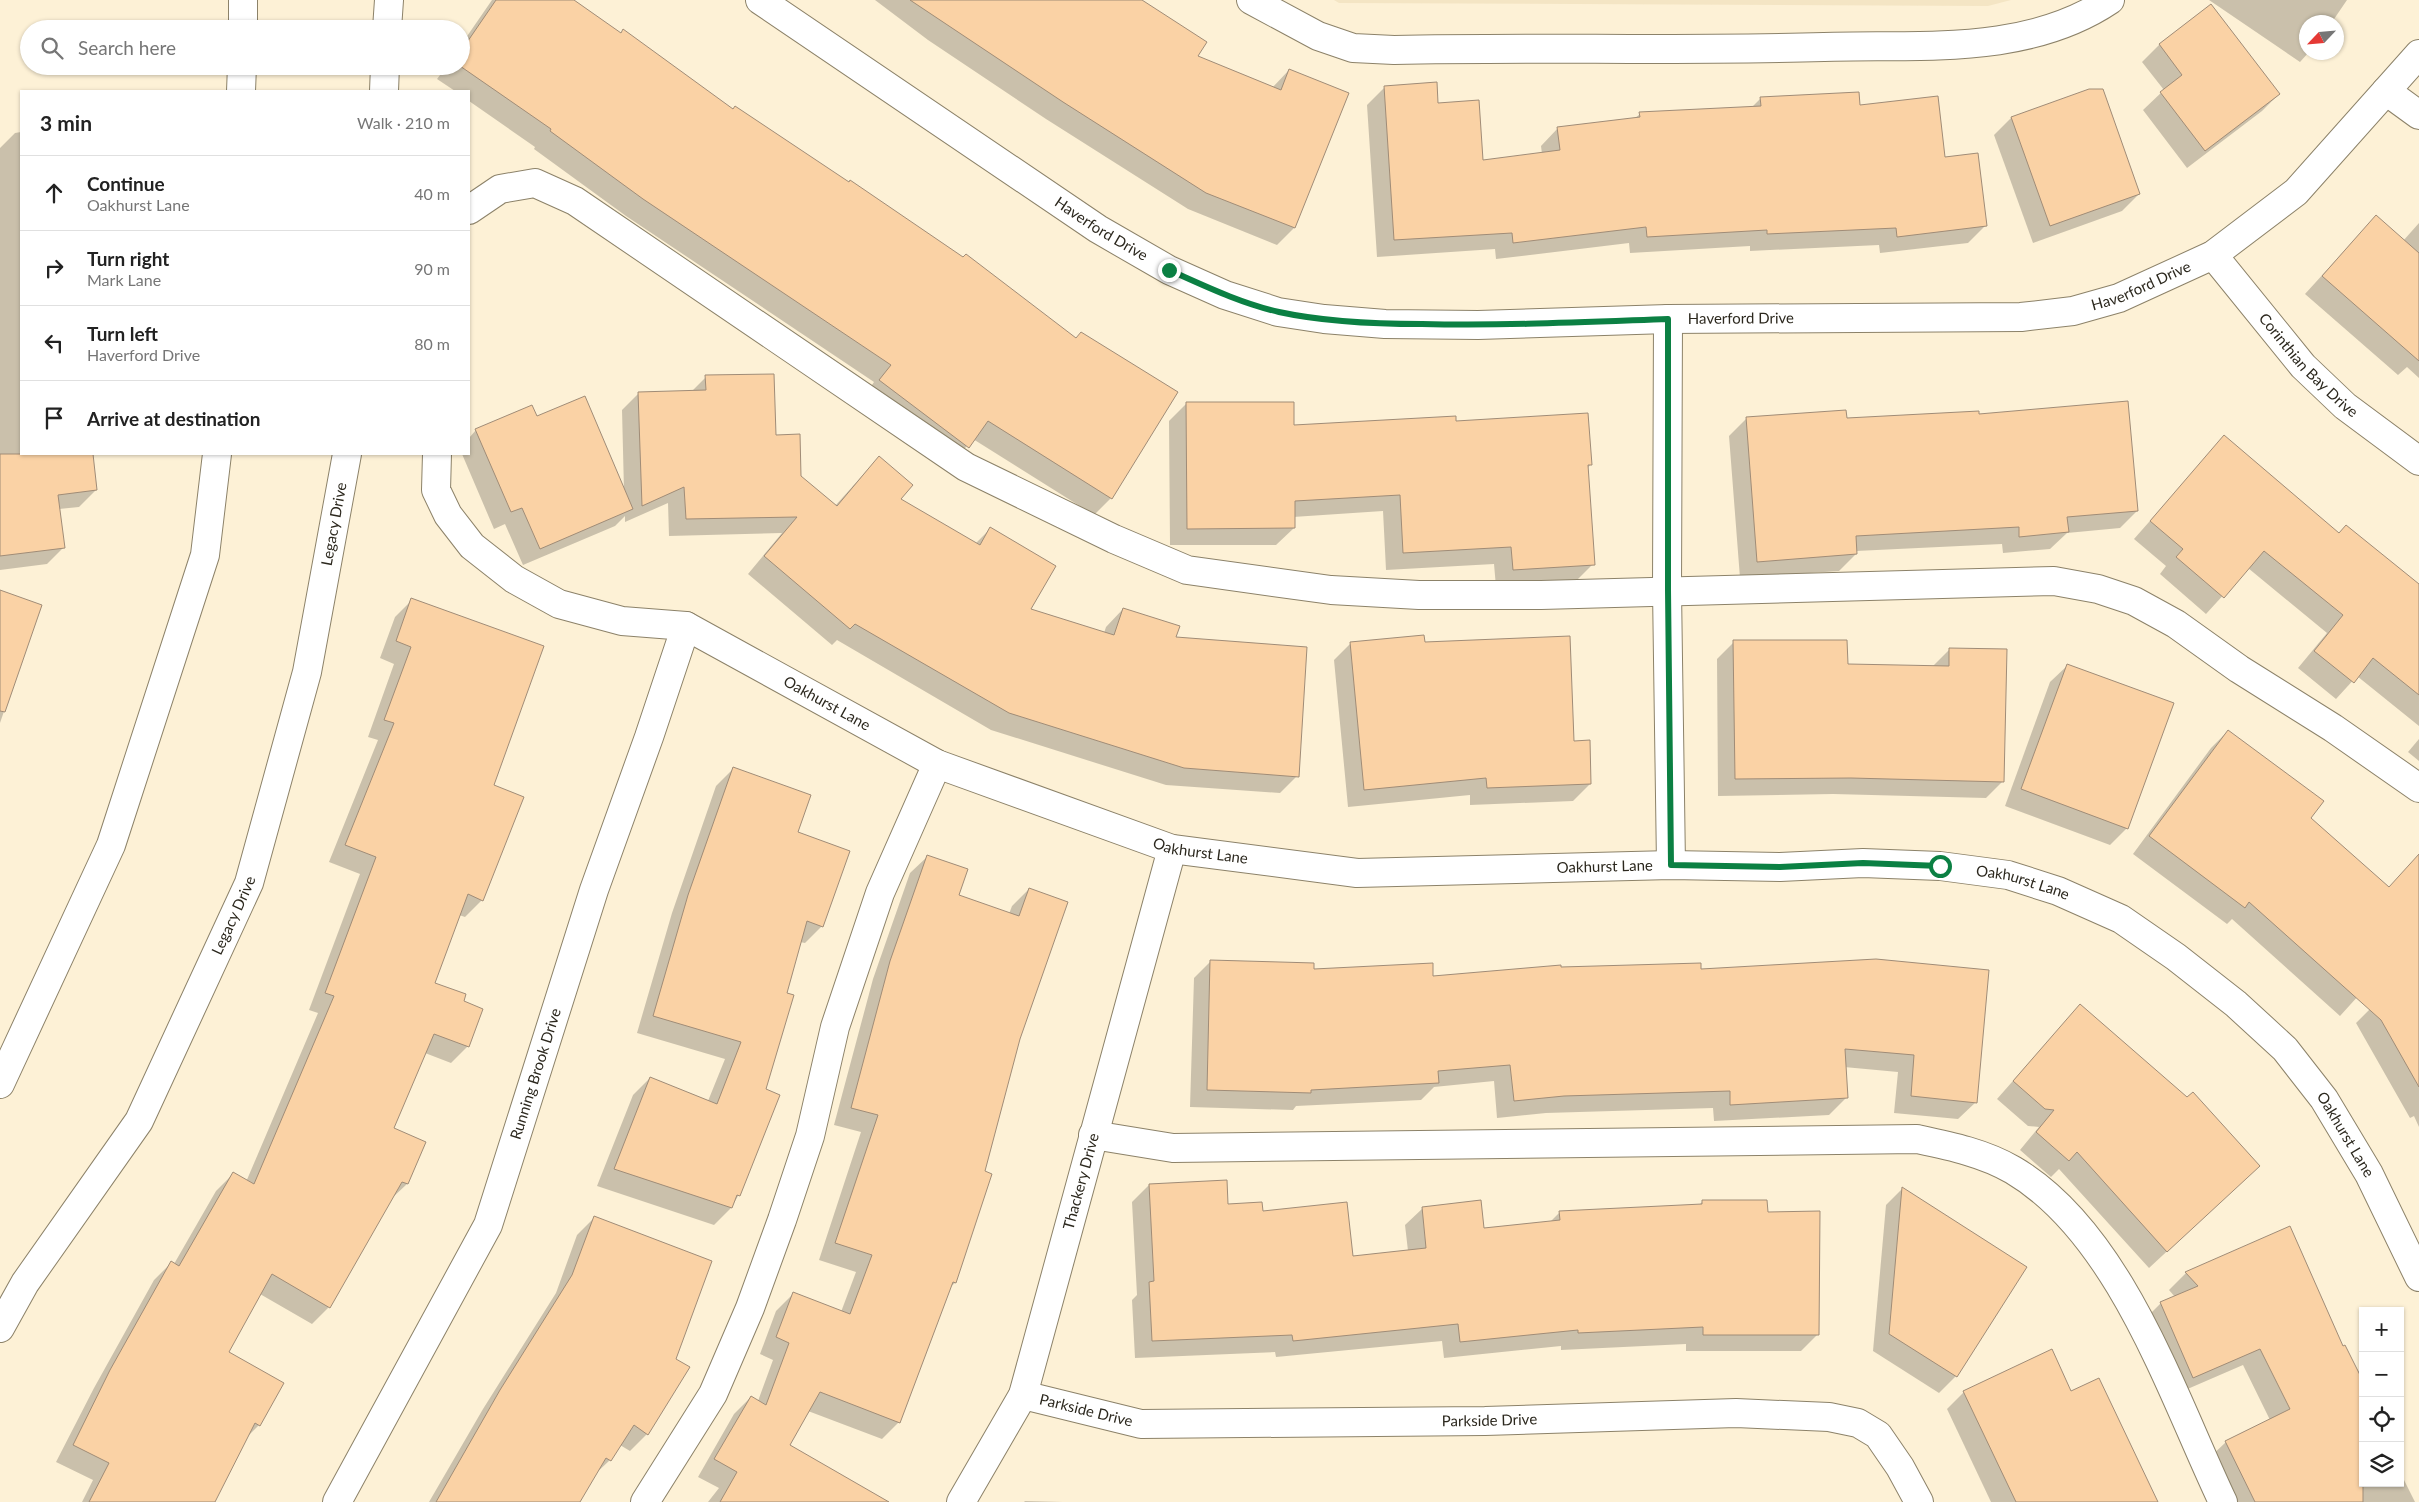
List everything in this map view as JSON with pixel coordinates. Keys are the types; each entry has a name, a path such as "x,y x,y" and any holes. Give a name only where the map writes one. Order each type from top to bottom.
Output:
{"street":[{"path":"243,0 243,20"},
{"path":"387,20 388,0"},
{"name":"Haverford Drive","path":"760,0 1098,229 1169,270 1225,295 1278,312 1324,319 1385,324 1478,325 1668,319 2021,317 2073,311 2119,298 2213,255 2296,192 2419,54"},
{"path":"1251,0 1318,36 1353,48 1394,50 1739,49 1980,44 2058,26 2092,12 2110,0"},
{"path":"241,90 242,75"},
{"path":"384,90 385,75"},
{"path":"2386,91 2419,115"},
{"path":"470,209 500,189 535,183 575,201 966,467 1114,539 1187,570 1331,590 1420,595 1541,596 1668,590 2054,581 2098,589 2134,601 2176,624 2239,670 2333,728 2419,788"},
{"name":"Corinthian Bay Drive","path":"2213,255 2302,366 2345,406 2419,461"},
{"path":"1668,319 1671,865"},
{"path":"0,1084 110,845 205,555 217,455"},
{"name":"Legacy Drive","path":"0,1328 26,1283 139,1122 249,883 307,672 347,455"},
{"path":"437,455 436,490 448,515 472,546 514,579 559,604 622,621 686,626"},
{"name":"Oakhurst Lane","path":"686,626 937,764 1172,849 1356,873 1671,865 1780,867 1863,863 1940,866 2008,875 2058,891 2121,919 2176,957 2236,1004 2285,1049 2324,1099 2370,1174 2419,1277"},
{"name":"Running Brook Drive","path":"337,1502 488,1225 594,890 686,626"},
{"path":"645,1502 713,1394 750,1308 810,1136 835,1027 880,893 937,764"},
{"name":"Thackery Drive","path":"961,1502 1023,1395 1172,849"},
{"path":"1093,1135 1174,1148 1916,1139 1968,1150 2014,1170 2055,1202 2084,1234 2124,1292 2224,1502"},
{"name":"Parkside Drive","path":"1023,1395 1140,1424 1485,1421 1736,1413 1829,1417 1858,1424 1878,1435 1900,1467 1919,1502"}],"shaded area":[{"path":"1334,0 2011,0 1988,6 1339,3"}],"building":[{"path":"496,0 574,0 621,33 623,29 733,109 735,106 849,182 850,180 963,257 966,254 1076,338 1081,332 1178,392 1112,499 988,421 969,448 879,380 891,365 643,199 550,131 551,129 470,73 470,38"},
{"path":"910,0 1142,0 1207,42 1198,56 1281,90 1289,69 1349,93 1295,228 1206,193 1063,102"},
{"path":"2211,4 2280,94 2205,151 2160,92 2182,75 2159,44"},
{"path":"1437,82 1438,103 1479,100 1483,160 1560,150 1557,127 1640,117 1639,112 1761,106 1760,97 1859,92 1860,105 1938,96 1945,157 1978,153 1987,226 1897,237 1896,228 1767,234 1767,230 1647,237 1646,227 1513,243 1512,233 1394,240 1384,86"},
{"path":"2089,89 2103,89 2140,194 2050,226 2011,117"},
{"path":"2376,215 2419,253 2419,361 2322,276"},
{"path":"774,374 776,435 800,434 801,476 837,506 879,456 913,485 901,499 980,545 990,527 1056,566 1031,609 1114,635 1123,608 1180,626 1176,637 1307,647 1299,777 1184,768 1009,713 855,624 850,629 764,556 797,517 686,519 684,487 642,506 638,392 706,390 705,375"},
{"path":"585,396 633,509 540,549 522,508 511,512 475,429 532,405 537,416"},
{"path":"2128,401 2138,511 2067,517 2069,532 2019,537 2019,527 1856,536 1857,554 1757,562 1746,417 1846,410 1847,418 1979,411 1979,414"},
{"path":"1186,402 1294,402 1294,425 1456,416 1456,421 1588,413 1592,465 1588,465 1595,565 1513,570 1511,547 1403,553 1400,495 1295,501 1295,528 1187,529"},
{"path":"2224,435 2339,533 2346,525 2419,584 2419,695 2373,658 2354,683 2314,651 2343,615 2264,551 2224,598 2176,557 2183,549 2150,521"},
{"path":"0,454 93,455 97,490 58,495 65,548 0,556"},
{"path":"0,590 42,605 5,712 0,711"},
{"path":"411,598 544,646 494,785 524,797 483,901 468,894 435,983 466,994 464,1001 483,1009 469,1047 434,1034 394,1128 426,1142 408,1184 402,1182 330,1308 272,1274 229,1352 284,1383 260,1426 255,1423 215,1502 89,1502 109,1463 73,1445 110,1370 171,1261 179,1266 233,1172 254,1184 334,996 325,993 376,857 345,845 394,723 384,720 411,647 396,641"},
{"path":"1424,635 1425,642 1570,636 1574,741 1590,740 1591,784 1487,788 1486,778 1364,790 1350,642"},
{"path":"1733,640 1847,640 1848,664 1949,666 1949,648 2007,649 2004,782 1851,778 1735,779"},
{"path":"2067,664 2174,703 2128,829 2021,789"},
{"path":"2228,730 2324,801 2311,818 2389,887 2419,854 2419,1087 2381,1020 2249,902 2245,908 2149,836"},
{"path":"733,767 811,795 798,832 850,851 823,927 807,921 787,993 794,995 766,1089 780,1095 740,1196 737,1195 732,1208 614,1169 650,1077 717,1104 741,1042 653,1016 688,895"},
{"path":"927,855 968,869 959,895 1019,916 1029,888 1068,902 1020,1039 985,1171 992,1174 956,1283 953,1282 900,1423 820,1392 790,1445 889,1502 720,1502 737,1472 714,1459 751,1396 766,1405 789,1343 776,1337 793,1292 850,1314 872,1255 835,1243 878,1115 851,1108 890,961"},
{"path":"1876,959 1989,970 1977,1103 1911,1096 1914,1055 1845,1049 1848,1098 1730,1105 1730,1091 1564,1096 1514,1101 1510,1065 1438,1071 1439,1083 1311,1090 1311,1093 1207,1090 1210,960 1314,963 1314,969 1433,963 1433,976 1561,965 1561,967 1701,963 1701,969"},
{"path":"2080,1004 2187,1097 2193,1092 2260,1166 2167,1252 2077,1152 2069,1161 2036,1132 2054,1110 2045,1109 2013,1081"},
{"path":"1227,1180 1228,1204 1262,1202 1263,1211 1347,1202 1353,1256 1426,1248 1422,1207 1481,1200 1484,1228 1560,1220 1559,1211 1702,1204 1702,1200 1767,1200 1768,1212 1820,1211 1819,1335 1703,1335 1703,1327 1578,1333 1578,1330 1460,1342 1458,1324 1293,1341 1292,1335 1152,1341 1149,1282 1154,1281 1149,1184"},
{"path":"1902,1187 2027,1267 1957,1377 1889,1334"},
{"path":"594,1216 712,1261 676,1359 690,1367 648,1435 634,1425 611,1461 606,1458 580,1502 436,1502 500,1390 572,1275"},
{"path":"2290,1226 2343,1346 2345,1345 2359,1373 2359,1487 2363,1487 2363,1502 2255,1502 2225,1441 2290,1409 2260,1349 2193,1378 2160,1302 2198,1286 2185,1272"},
{"path":"2052,1349 2071,1391 2099,1378 2158,1502 2016,1502 1963,1391"}],"route":[{"path":"1169,270 1225,295 1278,312 1324,319 1385,324 1478,325 1668,319 1671,865 1780,867 1863,863 1940,866"}]}
